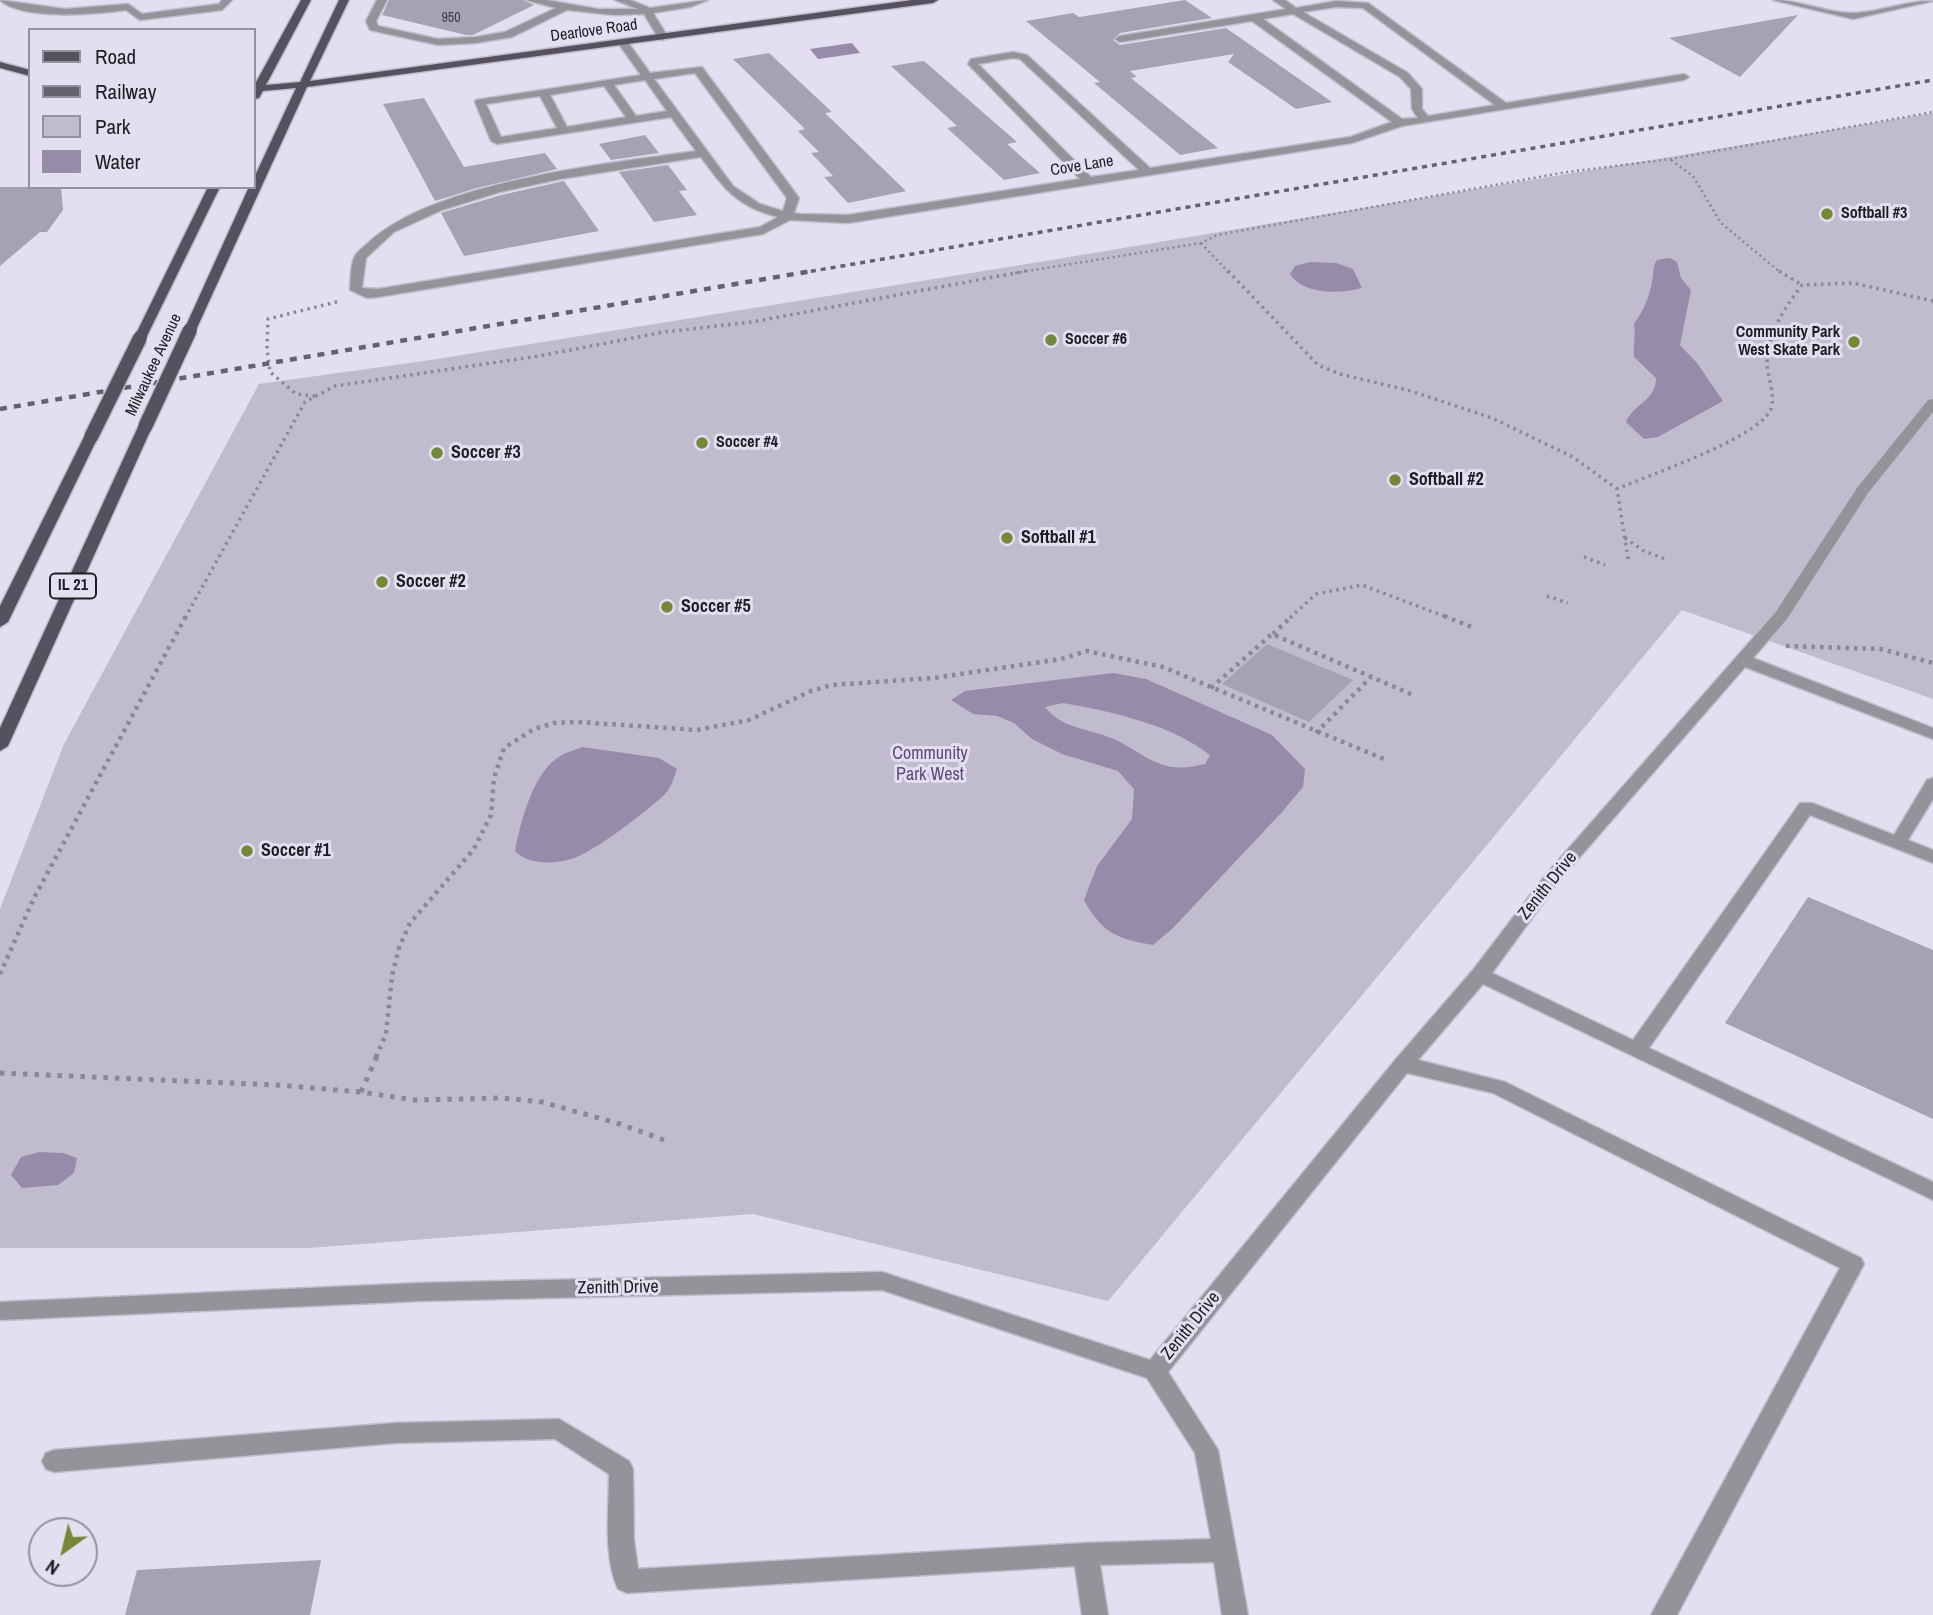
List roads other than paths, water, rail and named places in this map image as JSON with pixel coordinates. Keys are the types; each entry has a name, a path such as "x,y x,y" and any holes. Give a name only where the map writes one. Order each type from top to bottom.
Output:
{"main road":[{"path":"256,90 306,0"},
{"name":"Milwaukee Avenue","path":"256,183 344,0"},
{"name":"Dearlove Road","path":"256,92 623,43 897,2 933,0"},
{"path":"0,65 28,72"},
{"name":"Milwaukee Avenue","path":"0,622 213,189"},
{"name":"Milwaukee Avenue","path":"0,746 253,189"}],"street":[{"path":"2,0 64,14 133,5 140,17 222,7 227,0"},
{"path":"62,0 64,14"},
{"path":"382,0 371,21 374,28 438,42 508,35 565,7"},
{"path":"531,0 606,14 648,12 703,0"},
{"path":"620,0 638,5 648,12 663,37"},
{"path":"1278,0 1413,83 1418,92 1417,108 1425,120"},
{"path":"1778,0 1853,16 1929,0"},
{"path":"1120,39 1336,4 1365,5 1504,107"},
{"path":"0,12 18,5"},
{"path":"1255,18 1401,123"},
{"name":"Cove Lane","path":"623,43 729,188 755,208 787,217 848,219 1352,140 1401,123 1684,78"},
{"path":"1088,181 973,64 975,61 1013,55 1023,57 1148,172"},
{"path":"675,113 498,141 480,102 698,69 793,198 787,217 763,230 367,294 356,290 356,265 368,246 399,225 435,206 504,187 704,153"},
{"path":"608,84 633,120"},
{"path":"544,93 564,130"},
{"name":"Zenith Drive","path":"0,1311 420,1292 882,1281 1155,1371 1403,1064 1480,975 1553,877 1781,616 1862,491 1933,403"},
{"path":"1742,660 1933,734"},
{"path":"1898,843 1933,784"},
{"path":"1637,1050 1806,807 1933,857"},
{"path":"1480,975 1933,1192"},
{"path":"1403,1064 1498,1087 1853,1264 1664,1615"},
{"path":"1155,1371 1206,1450 1235,1615"},
{"path":"54,1461 394,1433 559,1429 621,1469 622,1540 627,1581 1086,1554 1225,1550"},
{"path":"1086,1554 1095,1615"}],"water":[{"path":"852,43 860,53 818,59 810,49"},
{"path":"1670,258 1677,262 1681,278 1691,290 1680,345 1697,363 1723,401 1658,437 1644,439 1626,422 1652,392 1656,378 1634,357 1634,324 1651,288 1655,263 1657,260"},
{"path":"1310,262 1336,263 1353,269 1362,288 1333,292 1304,286 1290,274 1295,266"},
{"path":"1113,673 1146,679 1272,735 1305,769 1303,787 1173,928 1153,945 1130,940 1104,927 1084,900 1097,866 1132,819 1134,789 1118,771 1062,754 1032,739 1014,723 997,716 973,714 951,700 965,691","holes":["1063,703 1121,715 1159,727 1210,755 1205,764 1186,767 1154,762 1124,744 1061,721 1045,707"]},
{"path":"582,747 659,758 677,769 665,794 634,820 580,856 556,862 541,862 520,856 515,851 520,827 534,788 548,766 559,757"},
{"path":"39,1152 63,1153 77,1158 74,1173 58,1185 22,1188 11,1175 21,1157"}],"railway":[{"path":"801,273 1933,80"},
{"path":"0,409 812,271"}],"place":[{"name":"Softball #3","path":"1827,214"},
{"name":"Soccer #6","path":"1051,340"},
{"name":"Community Park West Skate Park","path":"1854,342"},
{"name":"Soccer #4","path":"702,443"},
{"name":"Soccer #3","path":"437,453"},
{"name":"Softball #2","path":"1395,480"},
{"name":"Softball #1","path":"1007,538"},
{"name":"Soccer #2","path":"382,582"},
{"name":"Soccer #5","path":"667,607"},
{"name":"Soccer #1","path":"247,851"}],"park label":[{"name":"Community Park West","path":"930,764"}]}
